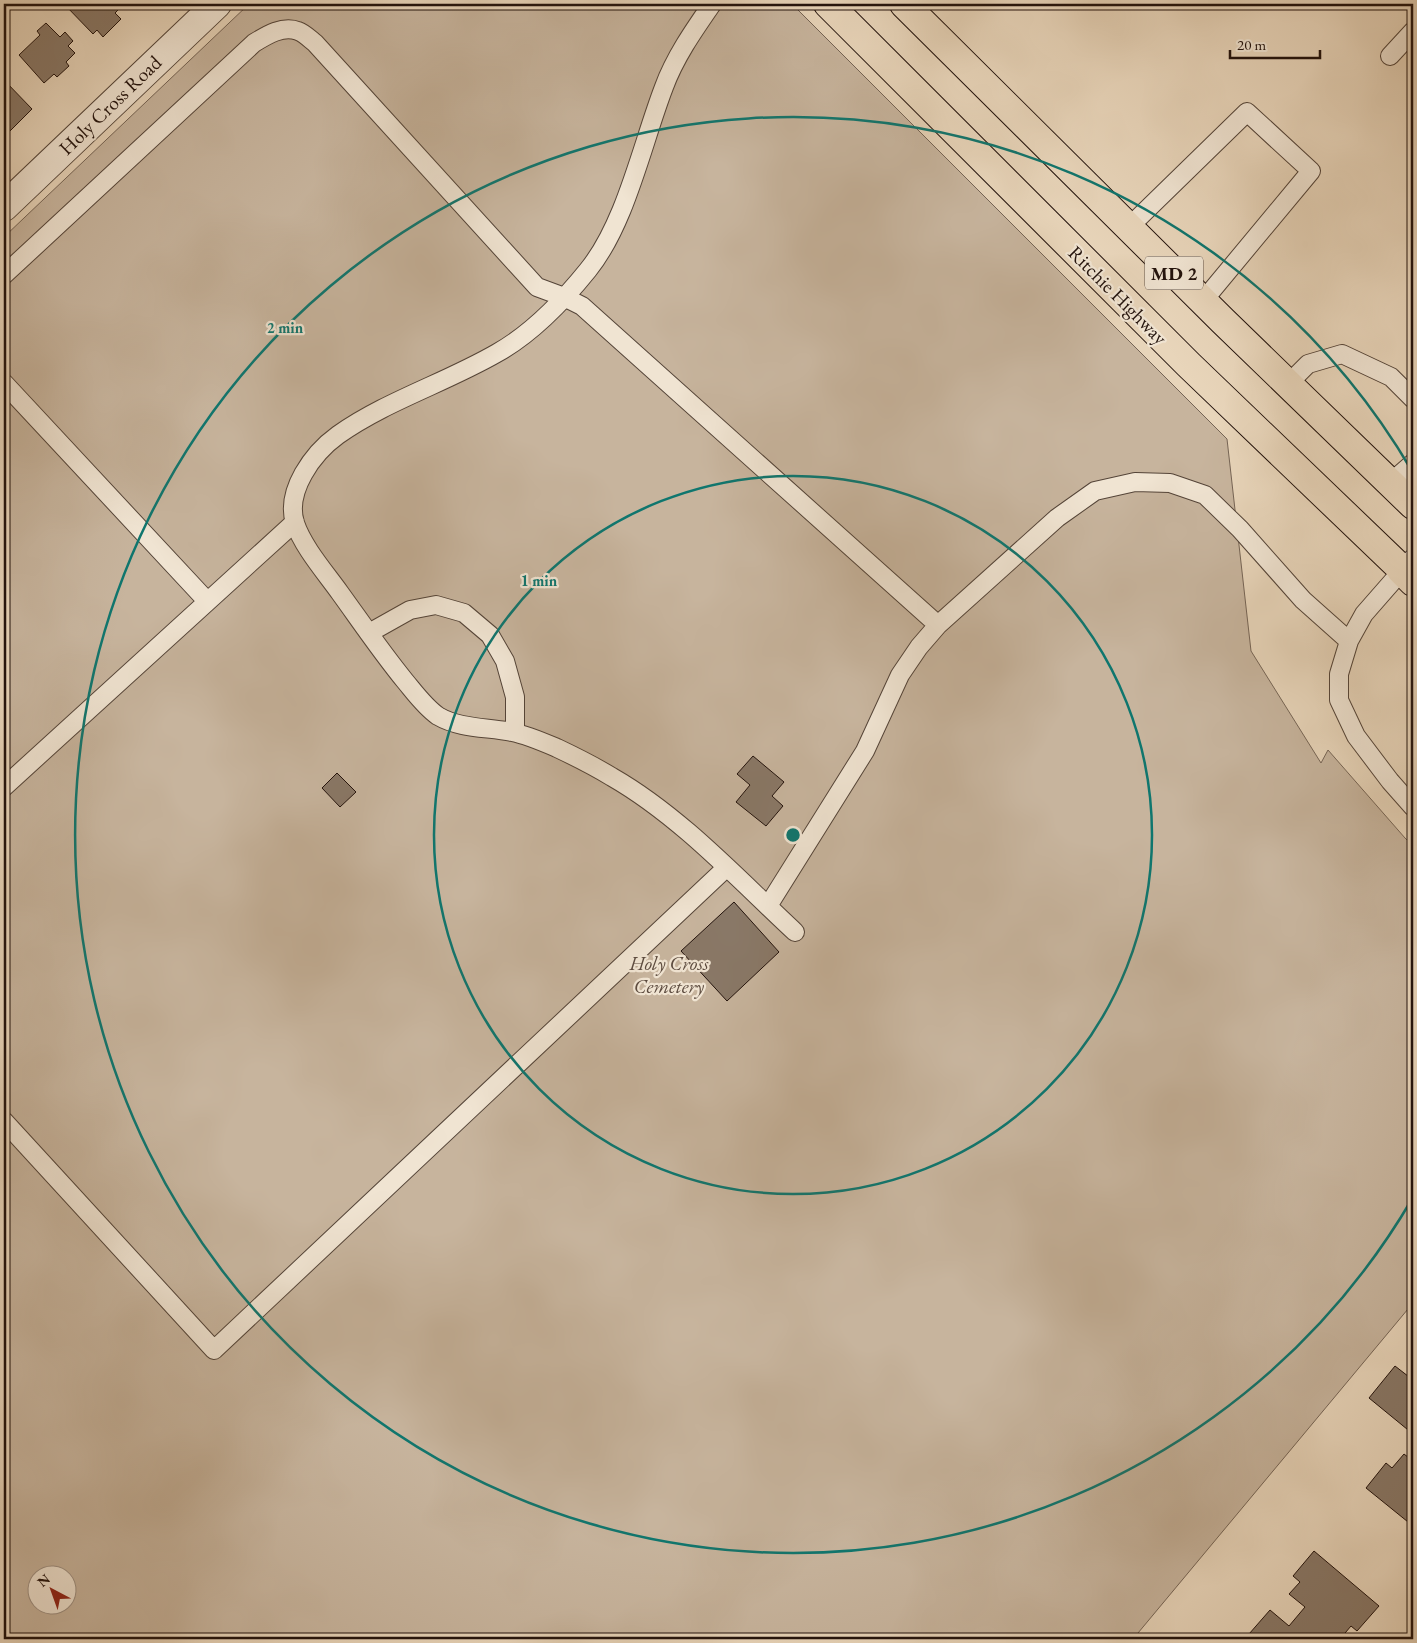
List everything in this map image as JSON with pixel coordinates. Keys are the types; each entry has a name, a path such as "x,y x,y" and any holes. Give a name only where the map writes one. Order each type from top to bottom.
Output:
{"main road":[{"name":"Ritchie Highway","path":"828,4 1188,365 1410,572"},
{"name":"MD 2","path":"904,4 1203,301 1413,504"}],"street":[{"name":"Holy Cross Road","path":"4,207 216,4"}],"lane":[{"path":"712,4 688,40 665,83 624,202 606,244 588,270 532,328 498,352 364,419 335,438 313,460 300,481 294,499 295,522 308,548 369,633 418,697 439,716 466,726 515,732 554,746 613,777 647,800 690,834 795,932"},
{"path":"4,275 254,43 268,34 282,30 298,31 315,43 537,287 582,306 938,625"},
{"path":"1390,56 1413,31"},
{"path":"1129,228 1247,112 1311,171 1203,301"},
{"path":"1288,384 1308,364 1342,354 1391,377 1413,399"},
{"path":"4,383 207,601"},
{"path":"1390,483 1413,463"},
{"path":"768,906 865,750 900,675 919,647 938,625 1057,518 1096,491 1134,482 1170,483 1204,495 1240,529 1303,600 1349,641"},
{"path":"4,787 295,522"},
{"path":"1410,572 1364,614 1349,641 1339,674 1339,700 1356,736 1390,781 1413,807"},
{"path":"369,633 410,610 436,605 464,613 490,635 505,661 515,697 515,732"},
{"path":"4,1121 214,1350 726,868"}],"green space":[{"name":"Holy Cross Cemetery","path":"249,4 792,4 1227,439 1251,651 1321,763 1328,750 1413,846 1413,1303 1133,1639 4,1639 4,237"}],"building":[{"path":"64,4 115,4 119,9 115,13 121,19 103,37 97,30 93,34"},
{"path":"46,23 60,37 65,32 73,41 68,46 75,53 66,62 69,66 57,77 54,74 44,83 19,55 40,35 37,31"},
{"path":"4,80 32,109 4,137"},
{"path":"753,756 784,782 772,796 783,806 766,826 736,802 750,785 737,774"},
{"path":"337,773 356,792 340,807 322,788"},
{"path":"734,902 779,952 727,1001 681,951"},
{"path":"1395,1366 1413,1380 1413,1434 1369,1398"},
{"path":"1404,1454 1413,1461 1413,1526 1366,1488 1386,1463 1392,1468"},
{"path":"1314,1551 1379,1606 1357,1631 1351,1626 1340,1639 1255,1639 1249,1634 1270,1610 1289,1626 1305,1607 1289,1594 1300,1582 1293,1576"}]}
